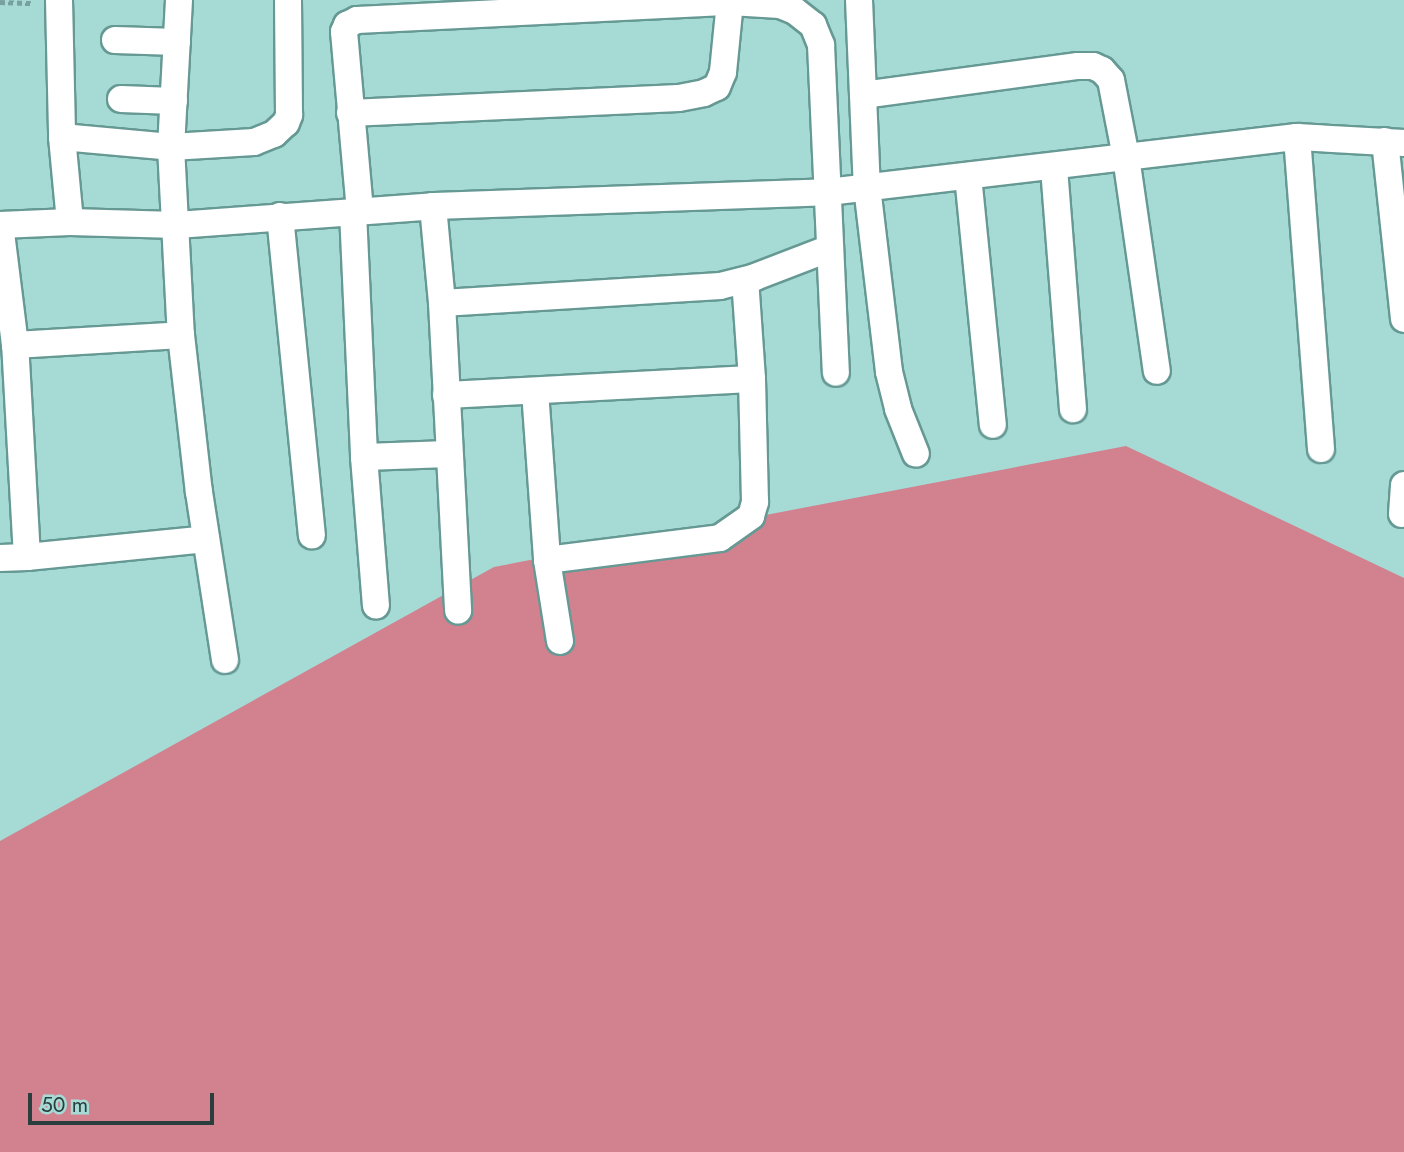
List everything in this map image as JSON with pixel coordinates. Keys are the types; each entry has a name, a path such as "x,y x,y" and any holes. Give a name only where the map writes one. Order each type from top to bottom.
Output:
{"street":[{"path":"179,0 171,147 181,335 206,539 225,660"},
{"path":"62,137 171,147 254,142 274,134 286,123 288,0"},
{"path":"859,0 867,187 889,372 898,409 916,454"},
{"path":"59,2 62,137 70,222"},
{"path":"350,113 679,98 704,93 717,87 723,72 730,2"},
{"path":"376,606 364,457 351,212 350,113 344,32 347,24 357,20 524,6 730,2 780,5 795,11 813,25 821,45 836,373"},
{"path":"115,40 177,42"},
{"path":"863,95 1093,66 1111,80 1126,156 1157,370"},
{"path":"121,99 174,101"},
{"path":"1297,137 1321,449"},
{"path":"27,557 15,345 0,225 70,222 177,225 433,206 828,192 1297,137 1394,142 1404,319"},
{"path":"1054,167 1073,409"},
{"path":"968,176 993,425"},
{"path":"433,206 442,303 458,611"},
{"path":"291,215 312,535"},
{"path":"442,303 720,286 745,280 830,247"},
{"path":"547,560 720,538 740,527 751,516 755,502 752,379 745,280"},
{"path":"15,345 181,335"},
{"path":"446,395 752,379"},
{"path":"535,391 547,560 560,641"},
{"path":"364,457 450,454"},
{"path":"1402,514 1404,485"},
{"path":"0,558 206,539"}],"path":[{"path":"0,2 59,2"}],"shaded area":[{"path":"1126,446 1404,578 1404,1152 0,1152 0,841 494,567"}]}
